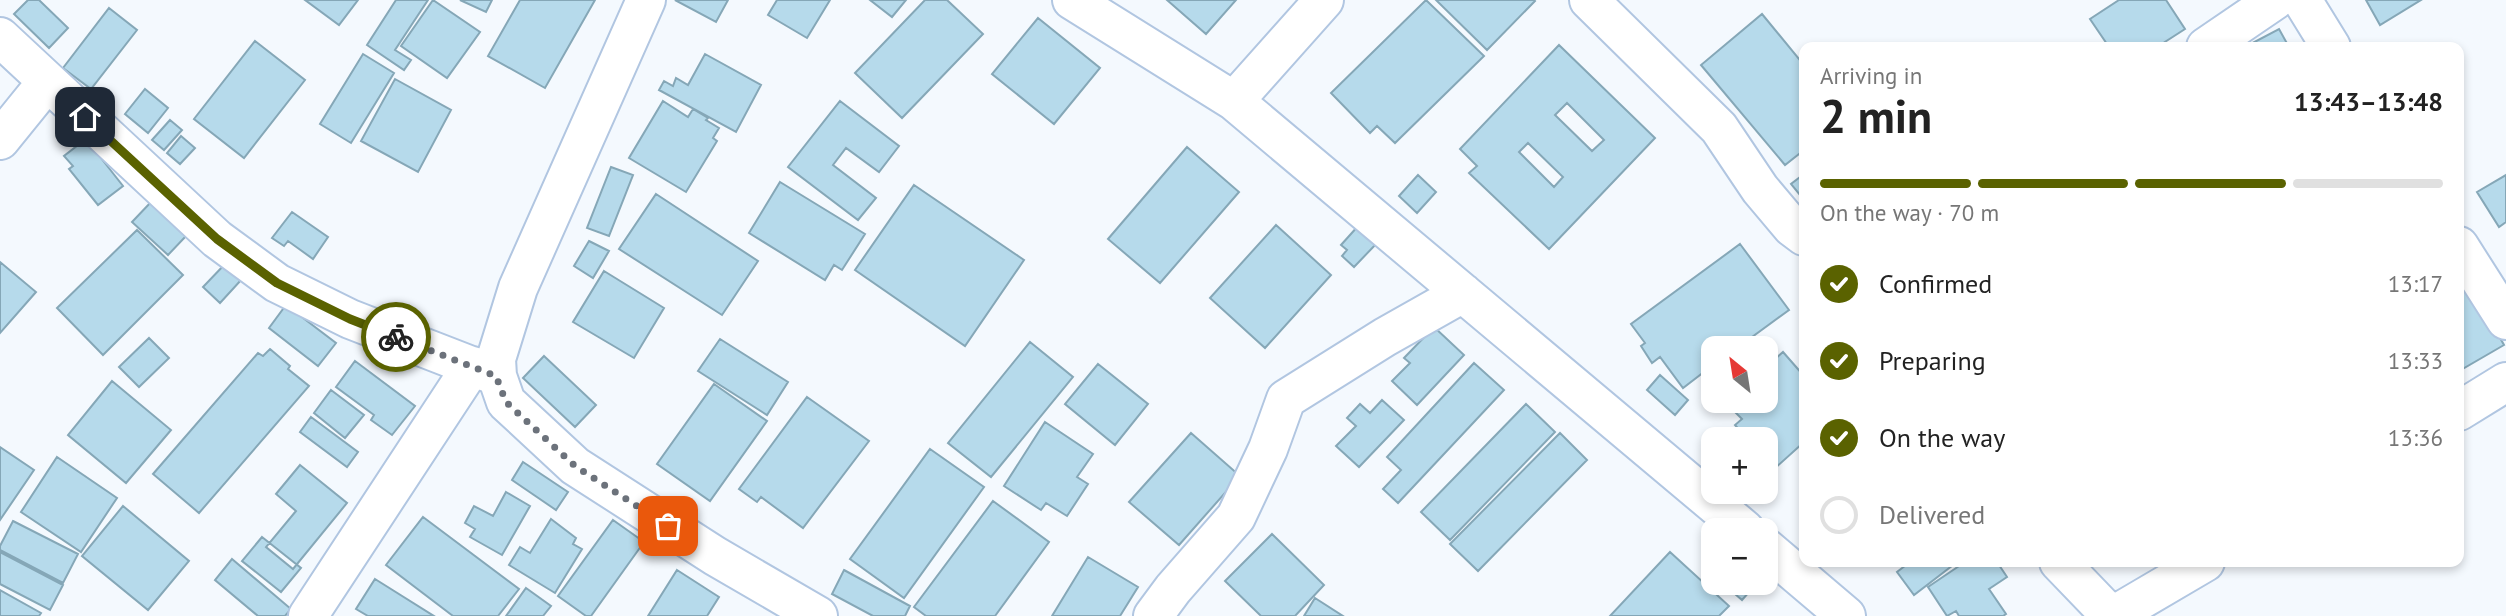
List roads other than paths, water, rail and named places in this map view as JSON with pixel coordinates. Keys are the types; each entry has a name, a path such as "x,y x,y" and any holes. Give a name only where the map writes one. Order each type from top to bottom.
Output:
{"street":[{"path":"308,616 484,371 496,359 518,288 646,0"},
{"path":"1072,0 1234,101 1731,518"},
{"path":"1234,101 1324,0"},
{"path":"1589,0 1719,128 1760,189 1799,232"},
{"path":"2213,42 2275,0"},
{"path":"2302,0 2328,42"},
{"path":"0,37 217,239 277,283 350,319 484,371 506,402 575,466 795,610"},
{"path":"0,140 47,82"},
{"path":"2464,254 2506,320"},
{"path":"1153,616 1236,517 1268,449 1286,398 1463,293"},
{"path":"2464,408 2506,382"},
{"path":"1778,558 1846,616"},
{"path":"2064,567 2112,616 2196,567"}]}
